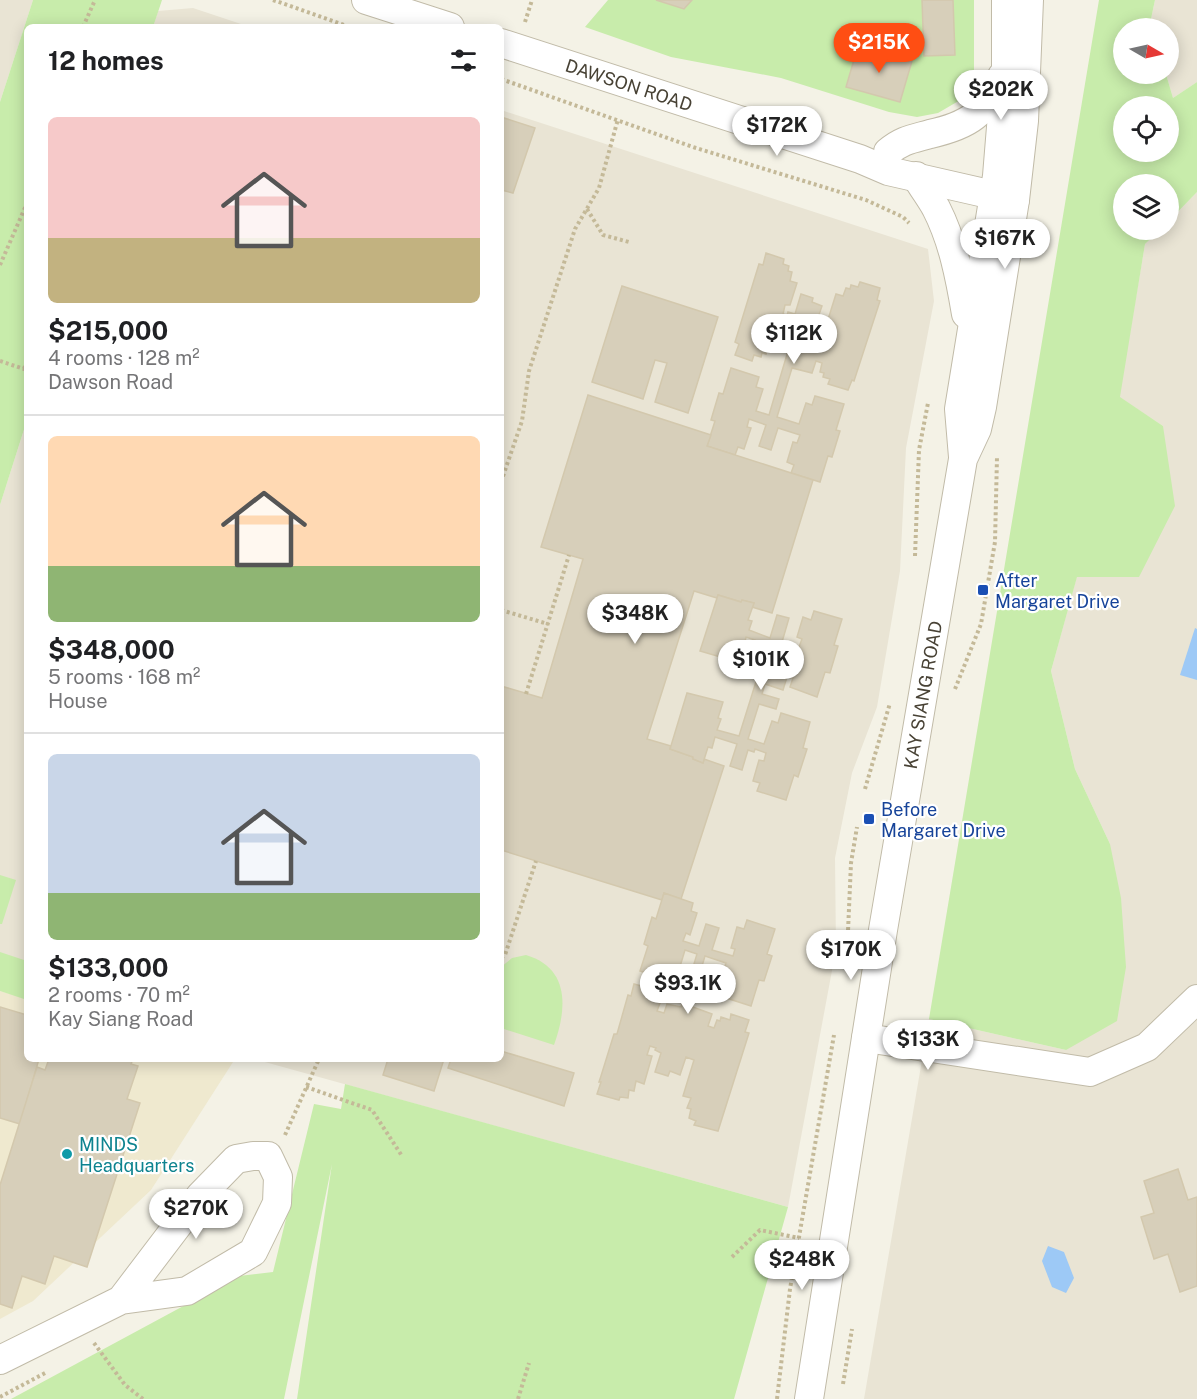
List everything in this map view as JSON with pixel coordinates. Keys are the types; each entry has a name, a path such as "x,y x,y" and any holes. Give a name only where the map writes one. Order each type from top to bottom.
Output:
{"street":[{"path":"366,0 441,24"},
{"path":"1006,0 1006,188"},
{"path":"1006,188 1024,121 1029,0"},
{"name":"DAWSON ROAD","path":"512,36 860,159 882,169 1006,188"},
{"path":"888,152 898,143 961,126 981,111 996,89 1006,66"},
{"path":"860,159 874,152 888,152 1006,188"},
{"path":"916,176 936,207 948,238 959,273 970,337"},
{"name":"KAY SIANG ROAD","path":"963,459 959,410 970,337 1006,188"},
{"name":"KAY SIANG ROAD","path":"809,1399 866,1038 963,459 980,418 1006,188"},
{"path":"866,1038 1090,1072 1147,1047 1197,999"},
{"path":"0,1360 121,1300 188,1291 253,1252 277,1203 278,1178 268,1156 236,1159 201,1196 121,1300"}],"path":[{"path":"84,24 95,0"},
{"path":"273,0 341,24"},
{"path":"512,36 532,0"},
{"path":"504,80 696,148 866,200 903,217 910,224"},
{"path":"504,473 522,422 533,360 575,230 599,188 618,119"},
{"path":"587,209 603,235 629,242"},
{"path":"0,265 24,210"},
{"path":"0,361 24,368"},
{"path":"914,562 919,450 930,392"},
{"path":"526,694 569,555"},
{"path":"504,611 548,624"},
{"path":"865,789 890,702"},
{"path":"847,960 851,863 858,827"},
{"path":"504,956 536,861"},
{"path":"777,1399 790,1289 836,1028"},
{"path":"268,1156 284,1138 318,1062"},
{"path":"306,1087 372,1110 402,1156"},
{"path":"732,1257 760,1230 799,1238"},
{"path":"93,1341 125,1385 143,1399"},
{"path":"518,1399 529,1363"}],"shaded area":[{"path":"0,0 33,0 24,24 0,102"},
{"path":"1155,0 1197,0 1197,82 1176,96 1172,96 1169,84 1179,84 1179,18 1151,18"},
{"path":"193,8 241,24 154,24 158,11"},
{"path":"504,111 928,249 934,301 906,448 900,571 877,707 852,773 835,858 836,949 788,1207 265,1062 504,1062"},
{"path":"1197,192 1197,1399 864,1399 929,1019 1066,1050 1110,844 1075,769 1051,671 1077,576 1139,577 1163,426 1119,397 1145,244 1149,240 1179,240 1179,211"},
{"path":"24,429 24,994 0,987 0,505"},
{"name":"MINDS Headquarters","path":"0,991 24,998 24,1062 233,1062 151,1190 33,1301 0,1319"}],"green space":[{"path":"33,0 162,0 154,24 25,24"},
{"path":"608,0 974,0 974,75 962,99 938,113 917,117 889,112 781,78 671,57 585,27"},
{"path":"1099,0 1155,0 1151,18 1113,18 1113,84 1169,84 1172,96 1113,96 1113,162 1179,162 1179,96 1176,96 1197,82 1197,192 1179,211 1179,174 1113,174 1113,240 1149,240 1145,244 1120,397 1163,426 1175,506 1139,577 1077,577 1051,671 1075,769 1110,844 1121,898 1126,967 1117,1021 1066,1050 929,1019"},
{"path":"24,28 24,429 0,505 0,102"},
{"path":"0,875 16,880 2,924 0,924"},
{"path":"0,952 24,960 24,999 0,991"},
{"path":"526,955 540,961 551,969 558,980 562,1004 554,1045 504,1029 504,965 512,958"},
{"path":"345,1084 788,1207 734,1399 297,1399 332,1164 284,1399 11,1399 239,1276 273,1272 314,1104 341,1109"}],"water":[{"path":"1195,628 1197,629 1197,680 1180,675"},
{"path":"1048,1246 1064,1252 1074,1278 1066,1293 1052,1287 1042,1261"}],"building":[{"path":"656,0 692,0 684,9"},
{"path":"922,0 953,0 955,55 924,56"},
{"path":"858,46 912,61 900,102 846,87"},
{"path":"504,118 535,128 513,193 504,191"},
{"path":"766,253 784,259 783,264 789,266 788,271 792,272 790,281 797,283 790,305 785,305 783,314 787,315 788,312 795,314 801,294 813,298 812,302 822,306 816,323 826,326 836,294 843,296 846,288 850,289 851,285 858,287 860,282 880,288 877,300 880,301 854,381 852,380 848,390 828,384 830,379 823,377 824,373 820,372 822,363 816,361 812,373 792,368 777,417 799,424 806,403 812,405 815,396 844,404 836,430 840,431 832,457 828,456 820,482 791,473 794,465 787,462 793,442 797,443 800,435 778,428 771,450 759,446 766,425 749,419 747,427 751,428 744,449 738,447 735,455 707,446 715,421 711,420 719,393 723,394 731,368 759,377 756,387 763,389 756,411 769,415 788,351 769,345 766,354 762,353 761,357 754,355 752,361 735,355 739,344 735,342 759,264 763,265"},
{"path":"622,286 718,317 688,413 655,402 667,363 655,360 643,399 592,382"},
{"path":"588,395 711,435 707,446 813,480 772,613 752,607 754,603 742,600 741,602 718,595 717,598 694,591 647,739 671,746 670,749 703,763 704,759 724,766 681,899 664,893 662,900 504,851 504,687 542,698 583,559 541,547"},
{"path":"718,595 741,602 742,600 754,603 748,620 752,621 749,630 770,638 777,615 789,618 782,642 799,647 802,639 797,637 803,617 811,620 814,611 842,619 834,645 838,646 830,673 825,672 817,697 790,687 793,678 787,677 783,690 765,684 762,694 779,699 776,709 759,704 748,739 764,744 772,721 778,723 781,713 810,722 803,748 807,749 798,777 794,775 786,800 757,791 760,783 753,781 759,760 764,761 766,753 755,749 754,752 748,750 742,770 730,766 737,744 715,737 712,748 708,747 703,763 670,749 687,693 723,702 717,730 739,736 760,669 747,664 755,640 746,637 743,650 739,649 734,665 723,662 724,658 700,651"},
{"path":"664,893 693,903 691,911 697,913 690,935 686,933 683,941 699,946 706,924 719,928 712,950 733,956 735,949 731,948 737,927 744,929 747,920 775,929 767,954 772,956 764,981 759,980 751,1006 723,997 726,988 719,985 726,963 705,956 690,1006 712,1014 708,1026 714,1028 717,1020 720,1021 721,1017 730,1020 731,1014 749,1020 745,1032 749,1033 718,1131 694,1125 696,1121 689,1118 691,1109 687,1108 691,1098 683,1096 694,1060 686,1057 680,1075 670,1071 668,1076 655,1072 661,1053 650,1046 647,1055 652,1056 644,1084 636,1081 634,1091 629,1090 628,1098 620,1097 619,1100 597,1094 614,1034 617,1034 628,995 631,996 634,984 652,989 650,995 657,997 656,1001 660,1003 657,1011 664,1013 667,1004 681,1007 697,954 685,950 678,973 672,971 669,980 640,971 648,946 644,944 652,917 656,919"},
{"path":"0,1007 24,1014 24,1062 38,1062 20,1124 0,1118"},
{"path":"504,1052 574,1073 564,1106 448,1068 450,1062 504,1062"},
{"name":"MINDS Headquarters","path":"48,1062 132,1062 131,1064 138,1066 127,1099 140,1103 87,1267 54,1256 45,1284 22,1276 12,1308 0,1304 0,1185 37,1067 45,1070"},
{"path":"387,1062 443,1062 434,1091 383,1075"},
{"path":"1178,1169 1188,1200 1197,1197 1197,1286 1180,1292 1168,1254 1154,1259 1141,1217 1154,1213 1144,1181"}],"place":[{"name":"After Margaret Drive","path":"983,590"},
{"name":"Before Margaret Drive","path":"869,819"},
{"name":"MINDS Headquarters","path":"67,1154"}]}
